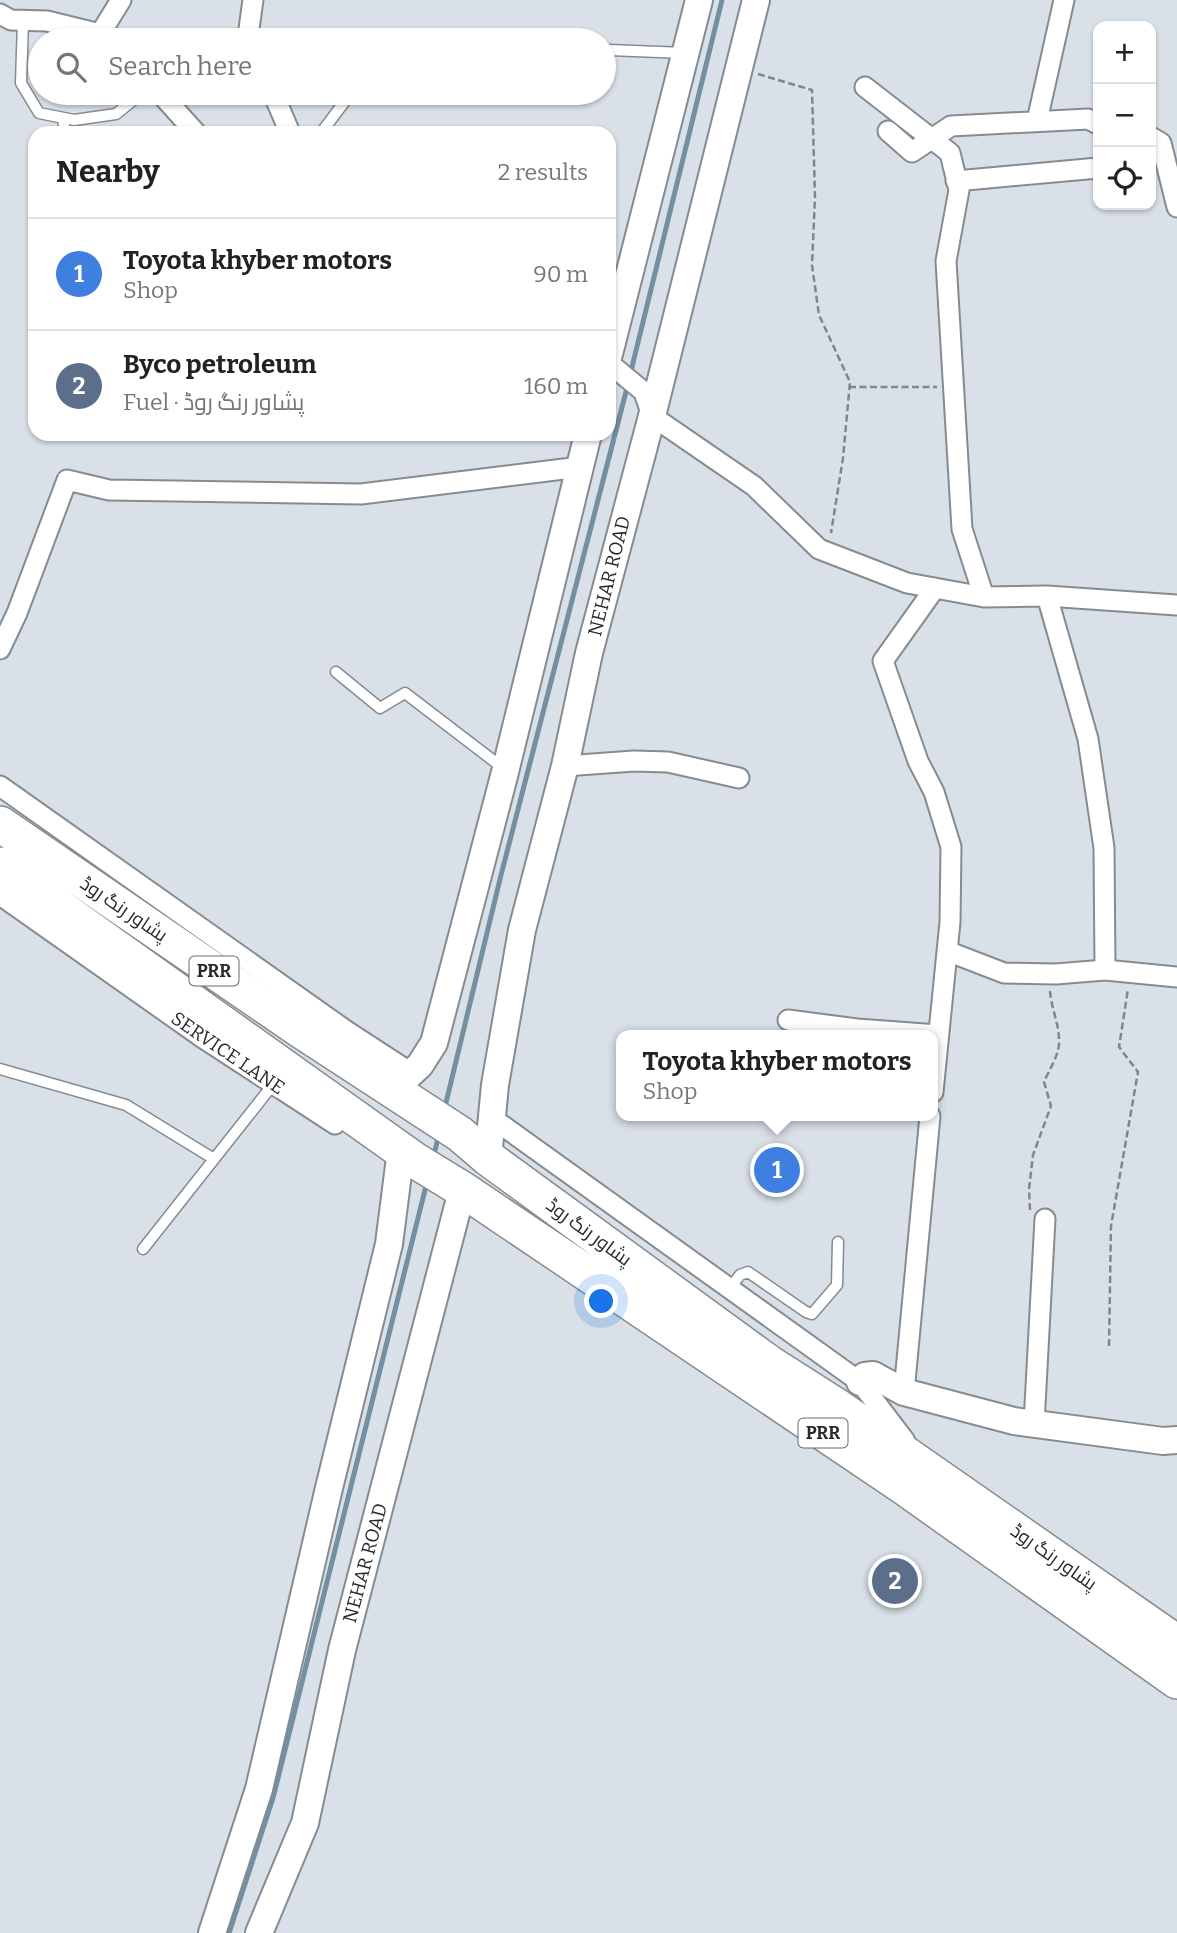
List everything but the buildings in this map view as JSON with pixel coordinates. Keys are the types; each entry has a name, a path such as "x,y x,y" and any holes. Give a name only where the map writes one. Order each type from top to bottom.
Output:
{"highway":[{"name":"پشاور رنگ روڈ","path":"0,824 401,1082 429,1115 460,1134 488,1158 769,1363 924,1467 1054,1576"},
{"name":"پشاور رنگ روڈ","path":"0,865 280,1076 904,1487 1054,1576 1100,1607 1177,1643"},
{"name":"پشاور رنگ روڈ","path":"1100,1607 1177,1681"}],"main road":[{"path":"616,345 699,0"},
{"name":"NEHAR ROAD","path":"488,1158 495,1085 522,930 565,766 648,404 756,0"},
{"path":"401,1082 420,1065 434,1043 506,770 586,441"},
{"path":"212,1933 259,1790 389,1244 406,1159"},
{"name":"NEHAR ROAD","path":"259,1933 305,1824 345,1636 458,1193"},
{"path":"860,1382 865,1376 873,1375 904,1392 1014,1421 1163,1441 1177,1440"}],"street":[{"path":"107,28 121,0"},
{"path":"249,28 253,0"},
{"path":"1037,121 1060,1"},
{"path":"0,14 11,20 47,21 72,28"},
{"path":"865,87 950,153 958,205 946,261 962,529 984,597"},
{"path":"171,105 190,126"},
{"path":"278,105 287,126"},
{"path":"888,131 912,152 951,126 1088,119 1093,122"},
{"path":"1156,140 1161,143 1158,163 1177,207"},
{"path":"956,181 1093,168"},
{"path":"616,367 648,404 754,486 819,549 907,583 984,597 1047,596 1177,605"},
{"path":"0,649 17,613 67,480 109,490 361,494 580,467"},
{"path":"935,588 883,661 951,847 950,922 938,1035"},
{"path":"1047,596 1088,739 1104,848 1105,970"},
{"path":"565,766 634,761 668,762 739,778"},
{"path":"0,786 348,1032 401,1082"},
{"name":"SERVICE LANE","path":"0,895 204,1038 280,1076"},
{"path":"947,951 1004,973 1105,970 1177,977"},
{"path":"788,1020 870,1030"},
{"path":"492,1118 860,1382 924,1467"},
{"path":"904,1392 930,1121"},
{"path":"1034,1424 1045,1219"}],"lane":[{"path":"23,21 21,83 28,95"},
{"path":"616,50 685,53"},
{"path":"34,105 39,114 74,120 116,114 127,105"},
{"path":"326,126 342,105"},
{"path":"63,118 64,126"},
{"path":"336,672 380,708 405,693 506,770"},
{"path":"0,1069 126,1105 214,1159"},
{"path":"143,1249 280,1076"},
{"path":"730,1288 740,1275 748,1272 812,1314 838,1285 838,1242"}],"path":[{"path":"738,68 812,90 815,197 812,265 820,315 850,382 833,526 825,551"},
{"path":"849,387 954,387"},
{"path":"1109,1346 1111,1226 1138,1072 1119,1047 1131,972"},
{"path":"1045,1219 1031,1219 1029,1189 1033,1155 1051,1106 1044,1082 1059,1041 1051,1007 1049,973"}],"waterway":[{"path":"630,375 722,0"},
{"path":"616,430 628,384"},
{"path":"444,1111 501,875 613,441"},
{"path":"433,1159 439,1134"},
{"path":"229,1933 273,1798 427,1182"}],"place":[{"name":"Toyota khyber motors","path":"777,1170"},
{"name":"Byco petroleum","path":"895,1581"}]}
